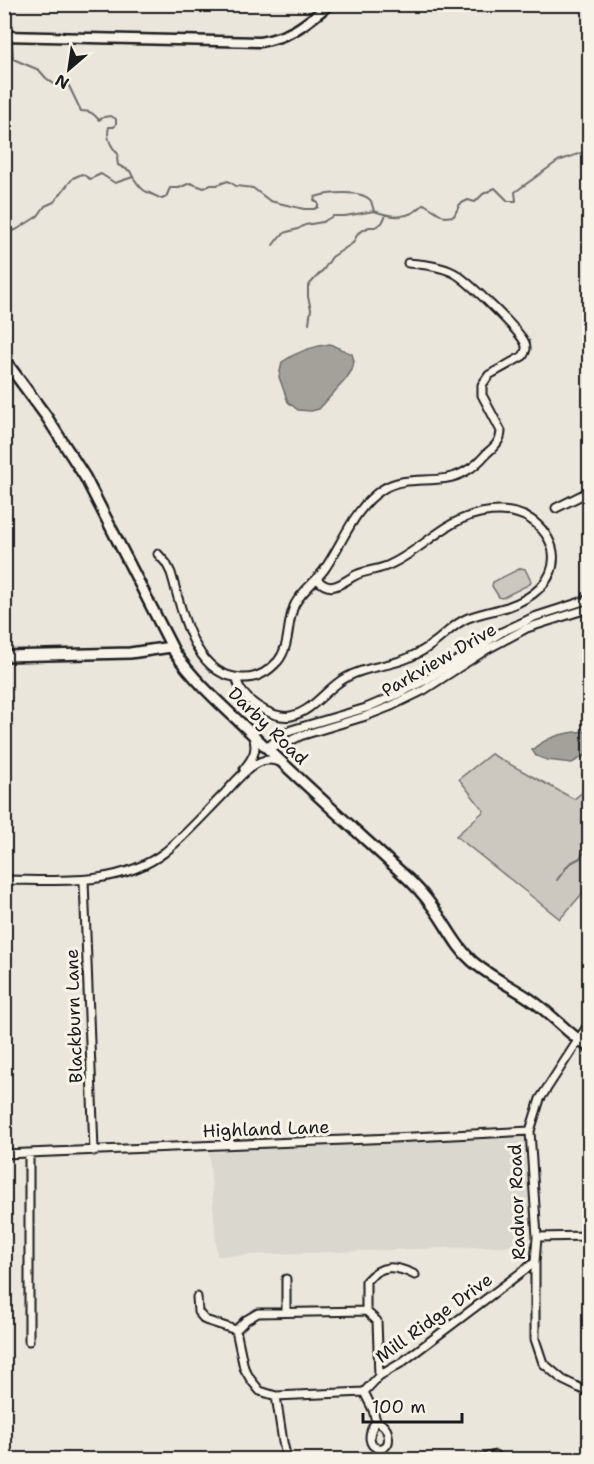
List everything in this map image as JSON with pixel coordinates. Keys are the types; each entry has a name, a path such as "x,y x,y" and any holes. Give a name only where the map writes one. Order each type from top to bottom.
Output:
{"main road":[{"name":"Darby Road","path":"4,359 46,416 85,477 171,647 184,667 282,763 407,877 432,906 471,960 531,1000 590,1048"},
{"path":"4,656 130,653 171,647"}],"street":[{"path":"4,36 260,42 282,37 295,31 330,4"},
{"path":"158,554 171,573 189,633 197,648 211,664 228,676 249,678 260,675 278,661 284,650 293,607 299,597 317,579 366,503 378,492 397,483 444,479 461,474 496,444 501,431 482,394 482,385 489,375 519,359 525,352 526,345 518,332 462,278 448,270 408,263"},
{"path":"556,508 590,491"},
{"path":"237,678 240,690 265,710 277,716 297,714 319,700 344,678 408,658 434,644 462,620 507,607 535,593 545,583 550,573 553,562 552,549 540,528 531,520 513,513 493,511 454,522 390,565 357,574 342,584 329,586 321,584 317,579"},
{"name":"Parkview Drive","path":"353,716 418,684 502,632 534,617 590,599"},
{"name":"Parkview Drive","path":"267,748 286,732 389,707 422,692 477,656 527,628 590,608"},
{"path":"418,684 422,692"},
{"path":"236,781 255,752 252,734"},
{"path":"4,880 84,880 112,876 135,869 164,852 254,766 265,760 282,763"},
{"name":"Blackburn Lane","path":"84,880 94,1151"},
{"name":"Radnor Road","path":"590,1022 540,1100 530,1131 537,1237 535,1339 543,1364 563,1380 590,1393"},
{"name":"Highland Lane","path":"4,1155 530,1131"},
{"path":"29,1154 29,1341"},
{"path":"537,1237 590,1236"},
{"name":"Mill Ridge Drive","path":"364,1392 379,1376 401,1364 535,1262"},
{"path":"366,1311 366,1281 372,1274 385,1267 404,1270 415,1275"},
{"path":"286,1279 286,1312"},
{"path":"197,1297 198,1312 205,1320 236,1330"},
{"path":"236,1330 246,1320 258,1314 366,1311 377,1321 379,1376"},
{"path":"236,1330 244,1368 260,1391 276,1396 364,1392 376,1421"},
{"path":"276,1396 287,1460"},
{"path":"476,1460 495,1455"}],"shaded area":[{"path":"330,344 352,354 354,361 352,370 319,409 298,410 288,402 279,377 282,362 305,350"},
{"path":"521,568 525,569 531,581 530,584 502,598 499,597 492,586 493,582"},
{"path":"589,731 589,753 572,763 547,760 536,756 532,750 559,735"},
{"path":"491,754 574,799 589,787 589,886 560,919 456,836 484,811 459,779"},
{"path":"526,1135 530,1142 529,1245 217,1256 209,1152"}],"waterway":[{"path":"4,22 12,29"},
{"path":"12,43 13,59 39,70 54,84 63,83 69,86 81,111 87,111 99,120 111,116 116,119 116,124 114,127 109,127 108,131 111,145 118,154 118,165 130,171 133,177"},
{"path":"4,239 11,231 38,216 45,206 54,202 73,178 82,174 90,179 101,174 115,183 133,177 143,190 162,199 166,197 170,188 179,188 190,183 204,188 228,181 236,186 253,188 270,201 304,209 318,207 318,203 314,200 315,197 352,193 367,197 374,211 388,215 406,215 424,204 445,217 454,216 460,204 468,200 475,202 483,194 495,188 508,201 516,201 515,192 558,161 590,150"},
{"path":"273,245 280,236 305,225 323,222 333,216 374,211"},
{"path":"309,323 311,309 308,286 332,257 353,243 358,233 382,223 386,215"},
{"path":"557,880 569,864 580,858 590,843"},
{"path":"4,1445 17,1460"}]}
